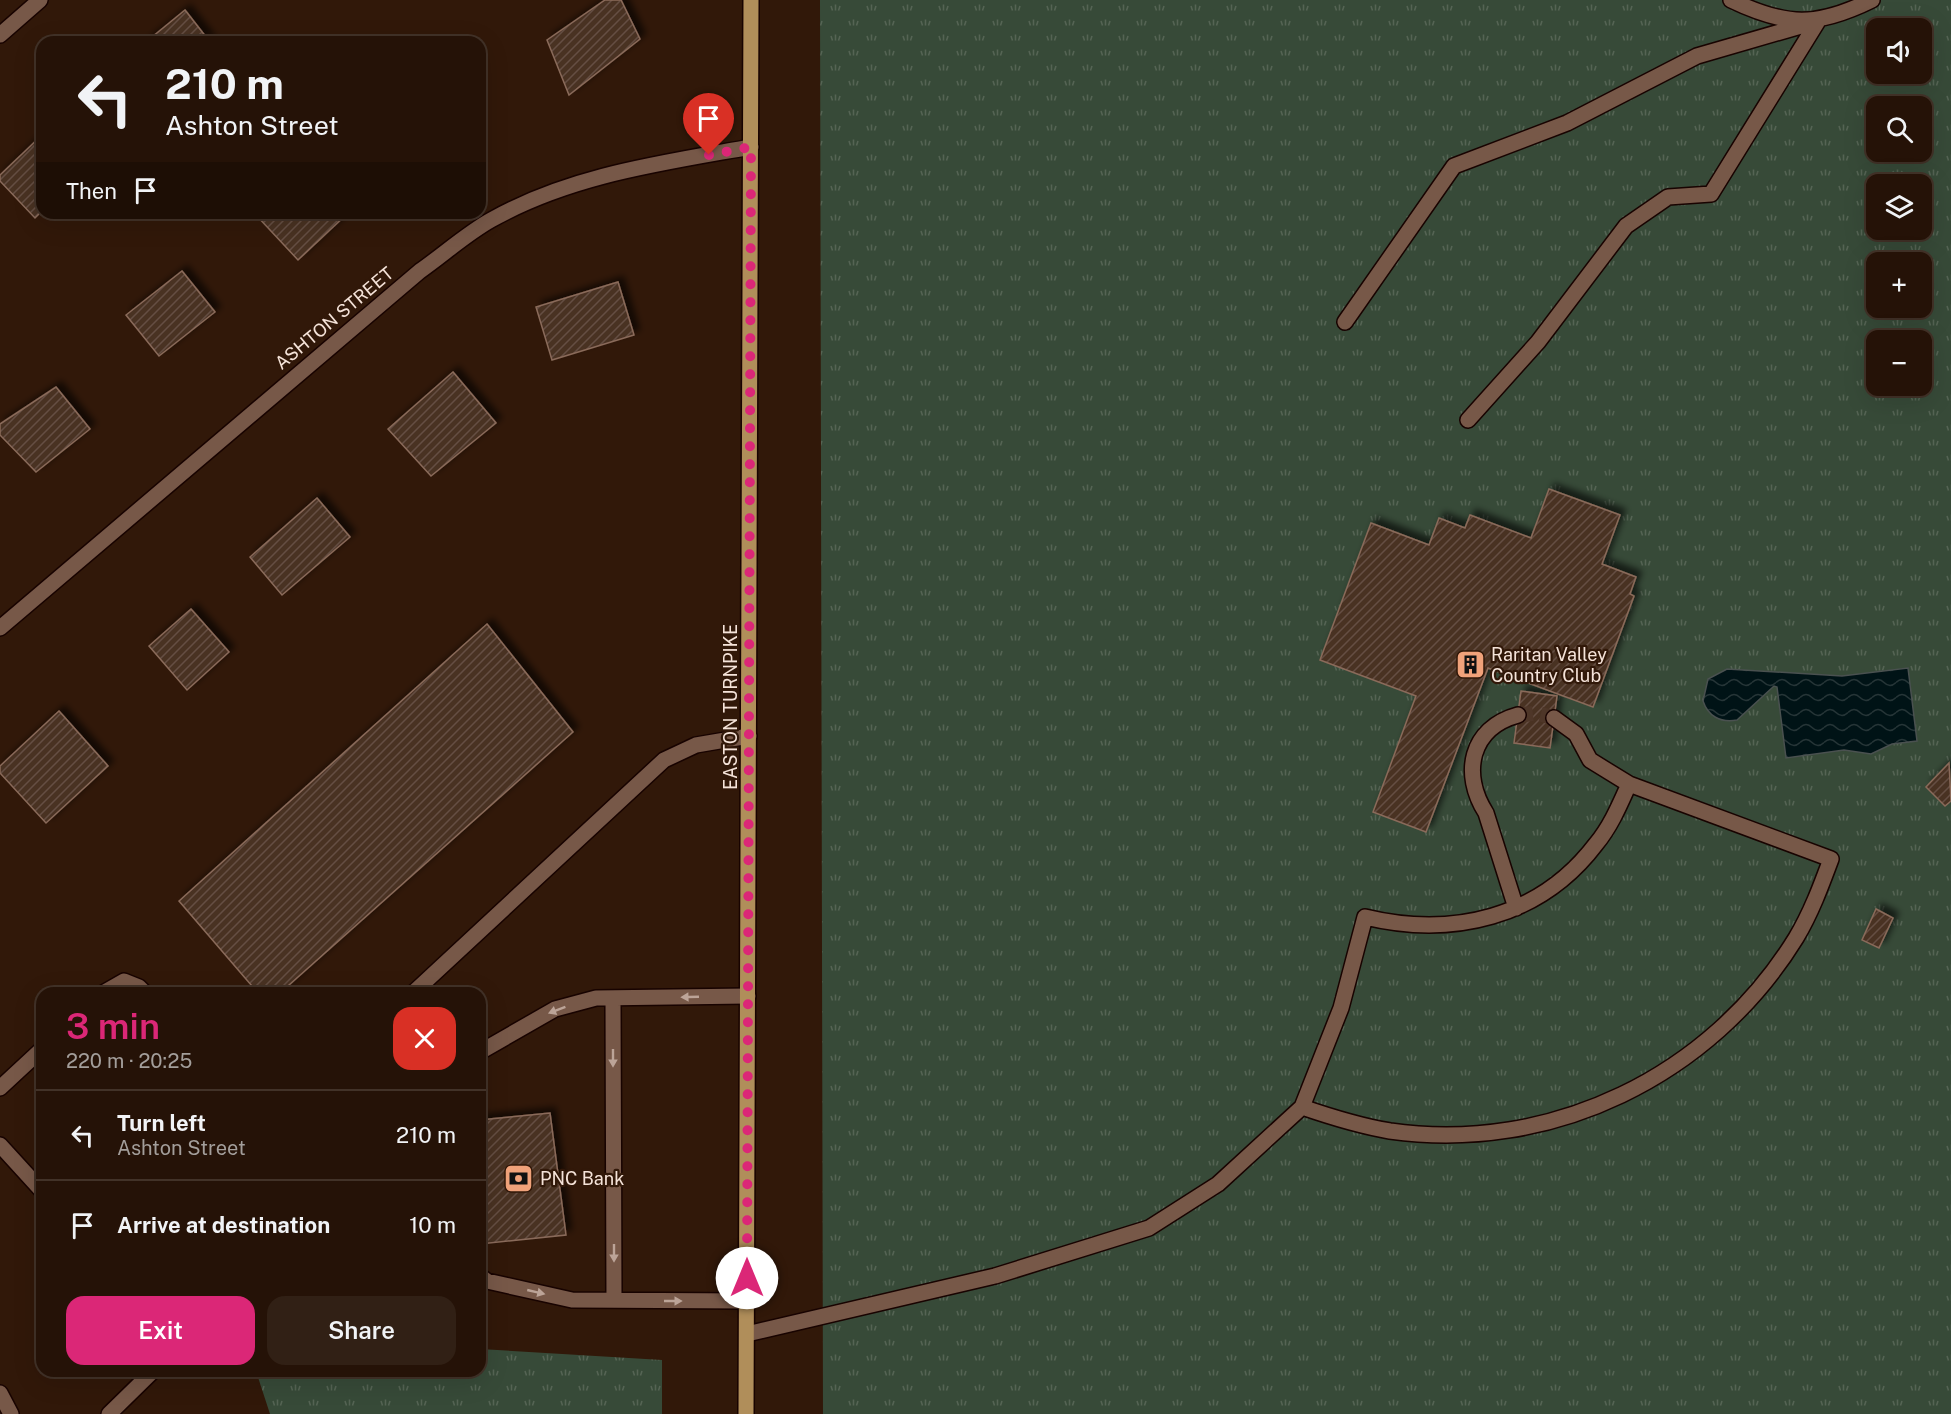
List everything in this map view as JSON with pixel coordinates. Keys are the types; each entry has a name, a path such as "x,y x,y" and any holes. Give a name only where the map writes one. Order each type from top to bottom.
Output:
{"main road":[{"name":"EASTON TURNPIKE","path":"746,1414 751,0"}],"street":[{"path":"0,34 40,0"},
{"path":"1731,0 1747,8 1792,20 1818,21"},
{"path":"1345,322 1454,166 1567,123 1697,56 1818,21 1872,0"},
{"path":"1468,420 1538,342 1626,226 1668,197 1711,194 1818,21"},
{"name":"ASHTON STREET","path":"0,628 420,271 490,220 564,186 645,166 751,147"},
{"path":"1516,908 1486,813 1477,799 1472,784 1472,767 1475,752 1484,737 1495,725 1518,715"},
{"path":"1302,1107 1345,1122 1390,1131 1435,1135 1480,1134 1525,1128 1568,1117 1639,1087 1684,1059 1717,1033 1747,1004 1797,936 1831,859 1629,783 1590,760 1576,734 1554,718"},
{"path":"420,987 664,759 696,745 749,735"},
{"path":"747,1334 995,1276 1149,1228 1218,1184 1302,1107 1341,1008 1365,917 1395,924 1426,927 1487,919 1516,908 1546,891 1573,869 1596,844 1615,815 1629,783"},
{"path":"114,987 124,981 140,987"},
{"path":"486,1049 555,1009 596,998 748,996"},
{"path":"613,999 614,1300"},
{"path":"0,1088 36,1055"},
{"path":"0,1145 36,1184"},
{"path":"486,1280 572,1300 747,1301"},
{"path":"109,1414 147,1377"},
{"path":"0,1393 11,1414"}],"green space":[{"path":"820,0 1951,0 1951,1414 823,1414"},
{"path":"486,1349 662,1360 662,1414 270,1414 258,1377 486,1377"}],"water":[{"path":"1908,668 1917,741 1892,744 1871,754 1844,750 1786,758 1777,687 1774,686 1737,720 1716,717 1708,711 1703,701 1708,679 1727,669 1842,676"}],"building":[{"path":"605,0 621,0 640,39 569,95 547,40"},
{"path":"185,10 205,36 153,36"},
{"path":"36,141 35,218 0,181 0,175"},
{"path":"260,219 342,219 298,260"},
{"path":"182,271 215,312 159,356 126,315"},
{"path":"618,282 634,335 552,360 536,307"},
{"path":"453,372 496,423 431,476 388,429"},
{"path":"56,387 90,429 36,472 0,435 0,424"},
{"name":"Raritan Valley Country Club","path":"1549,489 1620,515 1602,564 1636,577 1630,594 1634,596 1593,707 1488,668 1426,832 1373,812 1416,696 1320,660 1371,523 1429,545 1439,518 1465,528 1470,515 1531,538"},
{"path":"317,498 350,537 282,595 250,557"},
{"path":"191,609 229,652 187,690 149,646"},
{"path":"487,624 573,732 287,987 253,987 179,901"},
{"path":"1521,691 1557,696 1550,748 1514,743"},
{"path":"59,711 108,766 46,823 0,773 0,766"},
{"path":"1949,763 1951,801 1945,806 1926,787"},
{"path":"1876,909 1893,918 1879,948 1862,940"},
{"name":"PNC Bank","path":"550,1113 566,1235 486,1243 486,1119"}],"tunnel":[{"path":"1518,715 1537,713 1554,718"}],"place":[{"name":"Raritan Valley Country Club","path":"1470,664"},
{"name":"PNC Bank","path":"519,1178"}],"route":[{"path":"709,155 751,147 747,1278"}]}
